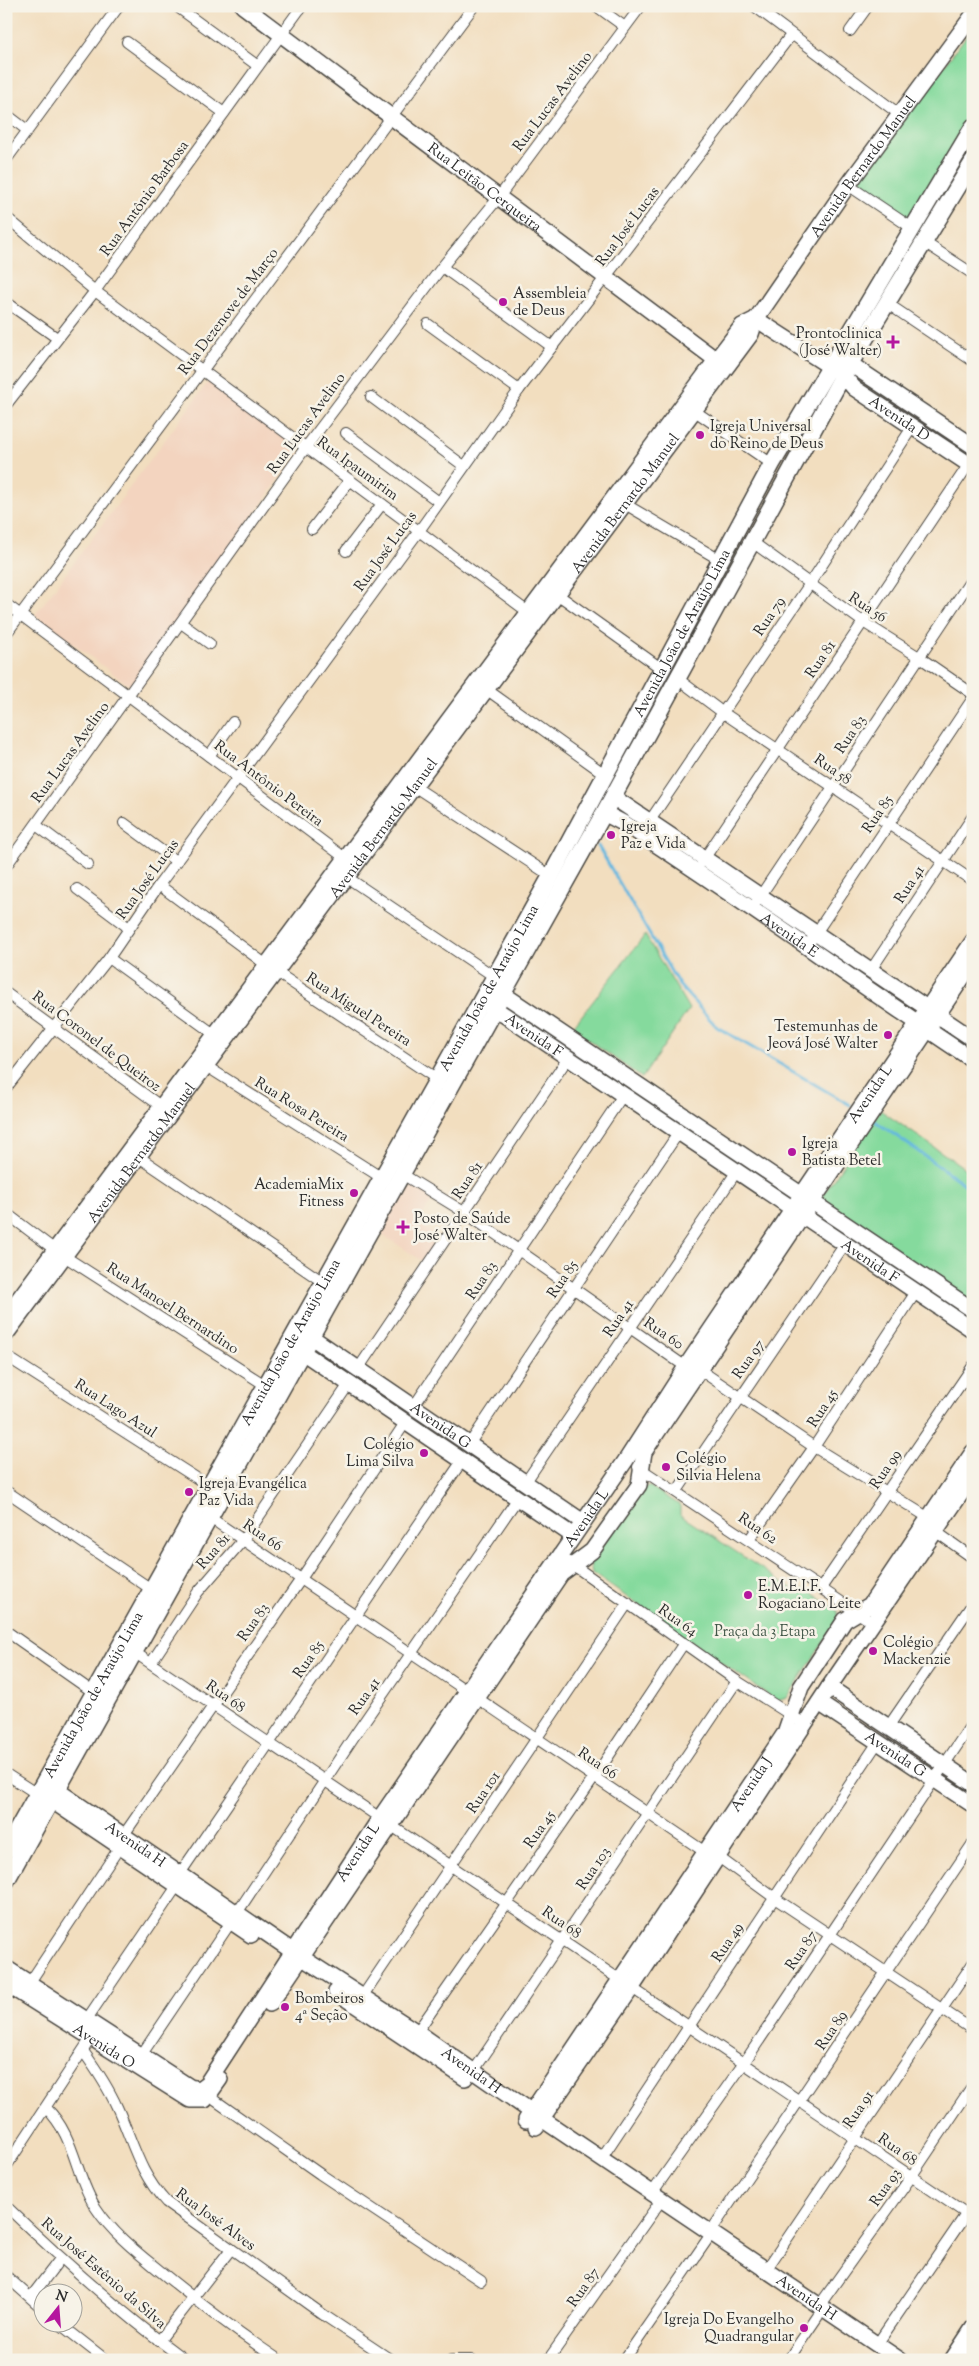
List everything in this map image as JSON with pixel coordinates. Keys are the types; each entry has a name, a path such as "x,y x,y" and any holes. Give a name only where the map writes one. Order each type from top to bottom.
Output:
{"main road":[{"name":"Avenida João de Araújo Lima","path":"417,1130 437,1079 484,994 501,985 604,814 751,541 912,228 973,127"},
{"name":"Avenida João de Araújo Lima","path":"304,1332 323,1282 382,1178 404,1154 417,1130 494,1008 501,985 552,876 772,464 840,365 888,304 973,162"},
{"name":"Avenida João de Araújo Lima","path":"6,1850 48,1791 134,1652 209,1516 295,1347 402,1174 404,1154"},
{"name":"Avenida João de Araújo Lima","path":"6,1881 93,1692 265,1385 295,1347"}],"street":[{"path":"6,160 119,6"},
{"path":"176,6 258,66"},
{"name":"Rua Leitão Cerqueira","path":"243,6 721,363"},
{"name":"Rua Antônio Barbosa","path":"6,405 95,291 302,6"},
{"name":"Rua Dezenove de Março","path":"6,634 474,6"},
{"path":"596,6 626,27"},
{"name":"Rua Lucas Avelino","path":"6,866 130,696 306,447 442,267 499,197 641,6"},
{"path":"754,6 899,114"},
{"path":"850,31 868,6"},
{"name":"Avenida Bernardo Manuel","path":"6,1334 60,1253 166,1110 206,1066 345,858 409,784 486,689 499,662 528,612 689,407 721,363 751,334 756,320 848,186 973,15"},
{"name":"Rua José Lucas","path":"6,1088 108,958 159,885 239,779 419,531 519,390 792,35"},
{"path":"127,42 224,114"},
{"path":"6,114 27,130"},
{"path":"848,186 912,228"},
{"name":"Rua Ipaumirim","path":"6,217 95,291 203,369 528,612"},
{"path":"924,242 973,274"},
{"path":"442,267 552,347"},
{"path":"6,302 57,338"},
{"path":"888,304 973,361"},
{"path":"756,320 840,365"},
{"path":"428,324 519,390"},
{"name":"Avenida D","path":"840,365 854,388 971,465"},
{"name":"Avenida D","path":"840,365 973,446"},
{"path":"371,396 464,466"},
{"path":"689,407 772,464"},
{"name":"Avenida Bernardo Manuel","path":"106,1191 139,1157 214,1034 348,878 409,784 499,662 557,594 624,504 689,407"},
{"name":"Rua 79","path":"649,822 809,585 913,426"},
{"path":"346,433 439,502"},
{"name":"Rua 81","path":"700,865 862,622 971,465"},
{"path":"312,529 350,480"},
{"path":"346,551 382,504"},
{"path":"624,504 720,560"},
{"name":"Rua 56","path":"751,541 862,622 919,657 973,694"},
{"name":"Rua 83","path":"757,902 973,577"},
{"path":"557,594 662,669"},
{"name":"Rua Antônio Pereira","path":"6,604 345,858"},
{"path":"181,624 210,644"},
{"name":"Rua 58","path":"678,679 776,749 973,881"},
{"path":"486,689 606,775"},
{"name":"Rua 85","path":"808,947 815,932 973,698"},
{"path":"209,756 233,722"},
{"path":"409,784 552,876"},
{"name":"Avenida E","path":"613,796 649,822 700,865"},
{"name":"Avenida E","path":"604,814 700,865 757,902 815,932 973,1039"},
{"name":"Rua 41","path":"871,970 973,816"},
{"path":"124,824 177,862"},
{"path":"36,825 88,864"},
{"path":"345,858 348,878 501,985"},
{"name":"Rua Miguel Pereira","path":"159,885 271,968 437,1079"},
{"path":"78,889 129,928"},
{"name":"Avenida E","path":"757,902 808,947 973,1060"},
{"name":"Avenida L","path":"932,1012 973,942"},
{"path":"108,958 214,1034"},
{"name":"Avenida L","path":"473,1694 572,1535 688,1376 922,1026 973,962"},
{"name":"Avenida F","path":"501,985 807,1198 973,1310"},
{"name":"Rua Coronel de Queiroz","path":"6,993 166,1110"},
{"name":"Avenida F","path":"484,994 494,1008 973,1330"},
{"name":"Rua 81","path":"358,1369 568,1058"},
{"name":"Rua Rosa Pereira","path":"206,1066 382,1178"},
{"name":"Rua 83","path":"414,1406 623,1095"},
{"name":"Rua 85","path":"470,1443 679,1132"},
{"path":"139,1157 323,1282"},
{"name":"Rua 41","path":"525,1483 737,1171"},
{"name":"Rua 60","path":"402,1174 464,1212 574,1288 629,1328 688,1376 740,1396 814,1447 888,1492 927,1532 973,1558"},
{"name":"Rua Manoel Bernardino","path":"6,1213 60,1253 265,1385"},
{"name":"Rua 97","path":"677,1491 845,1244"},
{"name":"Avenida Bernardo Manuel","path":"6,1316 60,1253"},
{"name":"Rua 45","path":"750,1540 916,1292"},
{"name":"Avenida G","path":"304,1332 470,1443 582,1522"},
{"name":"Avenida G","path":"295,1347 572,1535"},
{"name":"Rua Lago Azul","path":"6,1356 209,1486"},
{"name":"Rua 99","path":"822,1588 973,1366"},
{"name":"Avenida L","path":"204,2093 473,1694 561,1574 592,1551 639,1485 640,1468 644,1452 688,1376"},
{"name":"Rua 81","path":"150,1664 198,1592 244,1540 349,1384"},
{"name":"Rua 83","path":"30,1982 121,1842 405,1423"},
{"name":"Avenida J","path":"711,1854 820,1703 872,1623 973,1452"},
{"name":"Rua 62","path":"626,1460 677,1491 872,1623"},
{"name":"Rua 85","path":"87,2019 267,1743 462,1461"},
{"name":"Avenida J","path":"534,2120 711,1854 785,1733 798,1692 845,1620 858,1614 870,1605 973,1476"},
{"path":"6,1491 151,1589"},
{"name":"Rua 41","path":"138,2060 518,1498"},
{"name":"Rua 66","path":"209,1516 594,1778 973,2030"},
{"name":"Rua 64","path":"560,1554 737,1681 805,1724"},
{"name":"Rua 101","path":"362,1997 628,1604"},
{"path":"888,1727 973,1604"},
{"path":"6,1631 93,1692"},
{"name":"Rua 45","path":"417,2032 594,1778 684,1643"},
{"name":"Rua 68","path":"134,1652 970,2216"},
{"name":"Rua 103","path":"473,2072 737,1681"},
{"name":"Avenida G","path":"829,1687 973,1784"},
{"name":"Avenida G","path":"820,1703 973,1805"},
{"name":"Rua 87","path":"548,2360 744,2063 973,1722"},
{"name":"Rua 49","path":"601,2159 688,2027 776,1899 878,1742"},
{"path":"6,1774 48,1791"},
{"name":"Avenida H","path":"48,1791 818,2311 878,2343 900,2360"},
{"name":"Rua 89","path":"624,2360 888,1972 973,1843"},
{"name":"Avenida H","path":"294,1958 362,1997 417,2032 473,2072 534,2120 601,2159 655,2200"},
{"name":"Rua 91","path":"766,2270 973,1963"},
{"name":"Avenida O","path":"6,1968 87,2019 184,2097 197,2102 204,2093"},
{"name":"Avenida O","path":"6,1984 87,2044 138,2060"},
{"path":"6,2167 87,2044"},
{"name":"Rua José Alves","path":"87,2044 108,2088 143,2172 153,2188 187,2219 339,2326 391,2360"},
{"name":"Rua 93","path":"788,2360 818,2311 973,2085"},
{"path":"204,2093 320,2174 481,2281"},
{"path":"46,2108 54,2116 67,2138 87,2194 96,2210 126,2242 193,2299 280,2360"},
{"path":"878,2343 970,2216 973,2204"},
{"name":"Rua José Estênio da Silva","path":"6,2206 60,2259 130,2319 185,2360"},
{"name":"Avenida H","path":"709,2236 766,2270 884,2360"},
{"path":"160,2341 231,2249"},
{"path":"6,2276 31,2296 60,2259"},
{"path":"952,2360 973,2328"},
{"path":"73,2334 106,2360"},
{"path":"964,2360 973,2348"},
{"path":"451,2360 472,2360"}],"shaded area":[{"path":"209,381 300,450 131,687 35,615"},
{"name":"Posto de Saúde José Walter","path":"409,1182 433,1199 417,1223 442,1239 425,1263 379,1232 406,1184"}],"green space":[{"path":"973,27 973,119 911,220 905,222 855,185"},
{"path":"645,935 689,1009 642,1078 572,1028"},
{"path":"880,1110 973,1174 973,1305 821,1198"},
{"name":"Praça da 3 Etapa","path":"649,1486 680,1505 680,1515 797,1592 806,1589 837,1610 838,1620 787,1698 777,1701 592,1573 590,1563 640,1488"}],"waterway":[{"path":"598,846 679,985 717,1027 850,1105"},
{"path":"875,1121 973,1190"},
{"path":"6,2357 9,2360"}],"place":[{"name":"Assembleia de Deus","path":"503,302"},
{"name":"Prontoclinica (José Walter)","path":"893,342"},
{"name":"Igreja Universal do Reino de Deus","path":"700,435"},
{"name":"Igreja Paz e Vida","path":"611,835"},
{"name":"Testemunhas de Jeová José Walter","path":"888,1035"},
{"name":"Igreja Batista Betel","path":"792,1152"},
{"name":"AcademiaMix Fitness","path":"354,1193"},
{"name":"Posto de Saúde José Walter","path":"403,1227"},
{"name":"Colégio Lima Silva","path":"424,1453"},
{"name":"Colégio Silvia Helena","path":"666,1467"},
{"name":"Igreja Evangélica Paz Vida","path":"189,1492"},
{"name":"E.M.E.I.F. Rogaciano Leite","path":"748,1595"},
{"name":"Colégio Mackenzie","path":"873,1651"},
{"name":"Bombeiros 4ª Seção","path":"285,2007"},
{"name":"Igreja Do Evangelho Quadrangular","path":"804,2328"}]}
